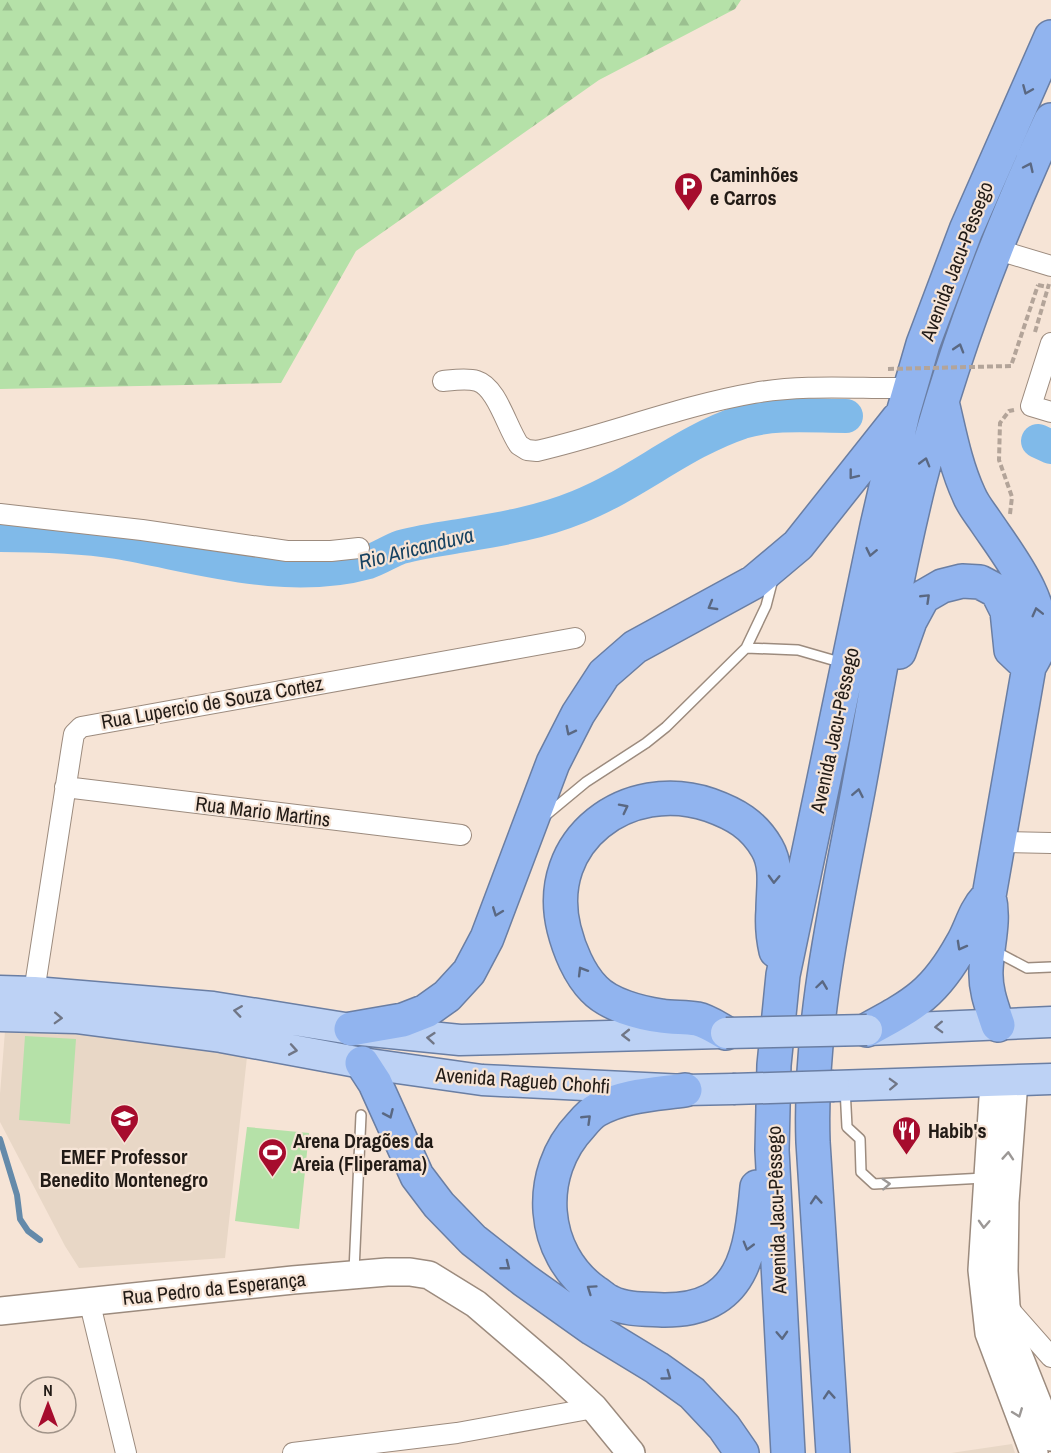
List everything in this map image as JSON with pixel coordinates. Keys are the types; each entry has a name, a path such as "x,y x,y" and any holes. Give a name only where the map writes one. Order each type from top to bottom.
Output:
{"highway":[{"name":"Avenida Jacu-Pêssego","path":"788,1453 772,1150 774,1065 783,975 847,665 900,390 923,344 966,230 1051,37"},
{"name":"Avenida Jacu-Pêssego","path":"833,1453 811,1098 822,986 878,684 917,493 966,327 1023,179 1051,120"},
{"path":"351,1029 403,1020 426,1011 447,996 469,972 487,938 554,763 578,714 604,674 635,647 754,582 798,545 900,390"},
{"path":"942,405 969,496 1007,553 1036,606 1040,629 1039,649 1029,667 989,896 993,912 986,972 988,997 998,1025"},
{"path":"878,684 894,666 910,621 923,597 942,586 962,581 980,582 997,591 1007,611 1011,650 1029,667"},
{"path":"726,1033 700,1020 660,1016 626,1006 603,997 593,988 580,970 567,944 561,916 560,892 566,863 582,838 602,819 631,803 663,797 699,801 732,813 752,828 767,849 775,869 773,912 775,948 783,975"},
{"path":"867,1030 908,1008 940,980 966,938 977,909 989,896"},
{"path":"362,1062 375,1083 417,1176 445,1212 473,1240 524,1280 593,1329 657,1368 692,1393 724,1427 742,1453"},
{"path":"686,1090 625,1099 599,1109 570,1136 554,1168 550,1199 551,1228 562,1257 582,1283 610,1302 637,1309 672,1310 699,1306 725,1292 743,1266 753,1230 759,1170 772,1150"}],"main road":[{"name":"Avenida Ragueb Chohfi","path":"0,991 213,1007 351,1029 460,1040 867,1030 1051,1022"},
{"name":"Avenida Ragueb Chohfi","path":"0,1016 76,1018 221,1037 482,1080 686,1090 1051,1079"},
{"path":"1004,1081 987,1178 982,1270 988,1333 1034,1453"},
{"path":"1004,1081 1006,1306 1014,1344 1051,1437"},
{"name":"Rua Pedro da Esperança","path":"0,1311 89,1300 354,1275 410,1272 429,1275 476,1304 594,1408"},
{"path":"594,1408 631,1453"}],"street":[{"path":"995,249 1051,266"},
{"path":"1051,343 1031,406 1051,412"},
{"path":"443,381 470,380 485,385 493,394 519,445 526,450 537,451 669,413 756,393 816,388 900,390"},
{"path":"0,514 142,530 287,552 359,548"},
{"name":"Rua Lupercio de Souza Cortez","path":"34,992 74,734 83,725 576,638"},
{"name":"Rua Mario Martins","path":"65,787 461,835"},
{"path":"999,842 1051,843"},
{"path":"89,1300 126,1453"},
{"path":"1006,1306 1051,1357"},
{"path":"294,1453 457,1432 594,1408"}],"lane":[{"path":"529,829 586,782 646,743 666,727 746,648 766,606 777,562"},
{"path":"746,648 798,650 824,656 847,665"},
{"path":"988,947 1027,968 1051,967"},
{"path":"839,1086 847,1127 860,1138 861,1172 874,1184 987,1178"},
{"path":"354,1275 361,1115"}],"path":[{"path":"900,390 1011,366 1038,285 1048,287"},
{"path":"1000,423 999,460 1012,496 1007,553"}],"shaded area":[{"name":"EMEF Professor Benedito Montenegro","path":"5,1031 102,1034 247,1057 225,1258 79,1268 65,1246 0,1122"},
{"path":"1012,1444 1015,1453 951,1453"}],"green space":[{"path":"0,0 741,0 735,9 599,80 356,251 281,383 0,389"},
{"path":"25,1036 76,1039 70,1124 19,1120"},
{"name":"Arena Dragões da Areia (Fliperama)","path":"247,1127 309,1133 299,1229 235,1221"}],"waterway":[{"name":"Rio Aricanduva","path":"0,535 59,536 103,540 242,566 305,571 337,568 368,562 408,545 519,525 563,513 620,487 699,440 742,422 780,416 846,416"},
{"name":"Rio Aricanduva","path":"1038,441 1051,447"},
{"path":"0,1139 17,1195 20,1219 28,1231 40,1240"}],"place":[{"name":"Caminhões e Carros","path":"689,212"},
{"name":"EMEF Professor Benedito Montenegro","path":"124,1144"},
{"name":"Habib's","path":"907,1156"},
{"name":"Arena Dragões da Areia (Fliperama)","path":"272,1178"}]}
